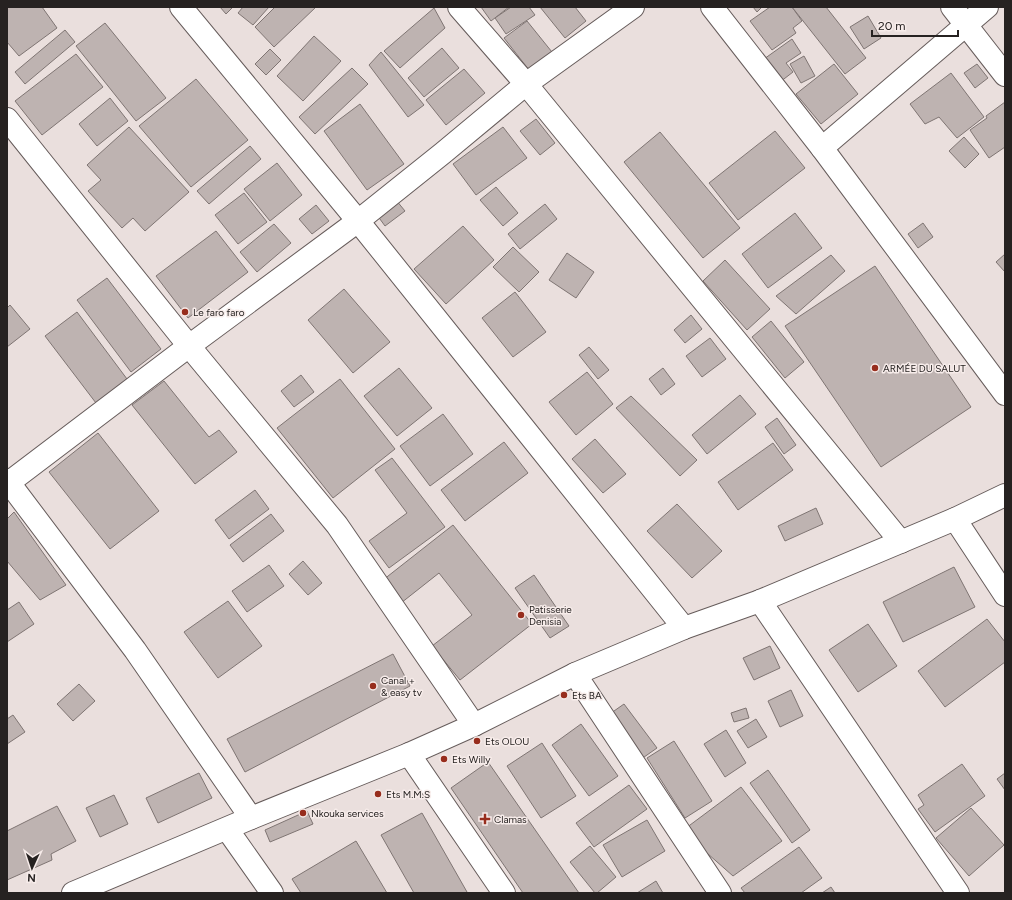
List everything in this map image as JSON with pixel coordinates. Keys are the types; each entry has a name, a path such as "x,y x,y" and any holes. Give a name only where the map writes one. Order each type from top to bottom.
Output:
{"main road":[{"path":"181,7 358,221 684,628"},
{"path":"459,7 526,84 901,542"},
{"path":"251,818 135,650 8,482 358,221 526,84 633,7"},
{"path":"712,7 822,148 1005,394"},
{"path":"952,7 1005,75"},
{"path":"822,148 987,7"},
{"path":"7,119 189,346 337,525 474,725"},
{"path":"76,892 251,818 409,754 474,725 575,674 684,628 760,601 955,519 1005,495"},
{"path":"955,519 1005,595"},
{"path":"760,601 958,893"},
{"path":"575,674 720,893"},
{"path":"409,754 504,893"},
{"path":"227,829 272,893"}],"building":[{"path":"7,7 42,7 57,28 19,56 7,42"},
{"path":"220,7 233,7 226,14"},
{"path":"243,7 269,7 253,25 238,13"},
{"path":"275,7 316,7 274,47 255,27"},
{"path":"481,7 509,7 491,21"},
{"path":"511,7 529,7 535,15 506,34 495,18"},
{"path":"540,7 575,7 586,21 565,38"},
{"path":"753,7 762,7 757,12"},
{"path":"770,7 792,7 802,21 793,28 796,33 772,50 750,21"},
{"path":"792,7 826,7 866,58 845,74"},
{"path":"434,8 445,28 400,68 384,51"},
{"path":"868,16 881,38 864,49 850,27"},
{"path":"527,21 556,57 533,75 504,38"},
{"path":"105,23 166,98 136,121 76,46"},
{"path":"65,30 75,42 25,84 15,72"},
{"path":"314,36 341,61 303,101 277,76"},
{"path":"792,39 801,53 786,63 793,72 780,82 764,59"},
{"path":"442,48 459,68 424,97 408,78"},
{"path":"270,49 281,60 266,75 255,64"},
{"path":"381,52 424,105 408,117 369,65"},
{"path":"76,54 103,87 42,135 15,101"},
{"path":"804,56 815,76 801,83 790,64"},
{"path":"834,64 858,94 821,124 796,94"},
{"path":"977,64 988,78 975,88 964,73"},
{"path":"352,68 368,84 315,134 299,117"},
{"path":"464,69 485,93 446,125 426,100"},
{"path":"951,73 984,117 957,138 939,117 925,124 910,104"},
{"path":"196,79 248,140 191,187 139,126"},
{"path":"110,98 128,121 97,146 79,124"},
{"path":"1005,102 1005,147 989,158 970,130 987,118 986,116"},
{"path":"360,104 404,164 367,190 324,131"},
{"path":"536,119 555,143 540,155 520,131"},
{"path":"129,127 189,192 145,231 133,218 122,228 88,191 101,180 87,165"},
{"path":"503,127 527,158 476,195 453,164"},
{"path":"775,131 805,168 738,220 709,183"},
{"path":"660,132 740,228 703,258 624,162"},
{"path":"964,137 979,154 965,168 949,151"},
{"path":"250,146 261,159 209,204 197,191"},
{"path":"277,163 302,195 270,221 244,189"},
{"path":"496,187 518,213 503,226 480,200"},
{"path":"244,193 267,222 238,244 215,215"},
{"path":"396,200 405,211 385,226 377,215"},
{"path":"545,204 557,219 520,249 508,234"},
{"path":"316,205 329,221 312,234 299,219"},
{"path":"795,213 822,248 768,288 742,254"},
{"path":"923,223 933,237 918,248 908,234"},
{"path":"274,224 291,243 257,272 240,252"},
{"path":"463,226 494,260 446,304 414,269"},
{"path":"216,231 248,272 188,318 156,276"},
{"path":"513,247 539,272 519,292 493,267"},
{"path":"567,253 594,272 576,298 549,280"},
{"path":"1005,254 1005,272 996,262"},
{"path":"831,255 845,271 796,314 776,296"},
{"path":"725,260 770,309 747,330 703,281"},
{"path":"875,266 971,407 881,467 785,326"},
{"path":"107,278 161,349 131,372 77,300"},
{"path":"344,289 390,342 353,373 308,320"},
{"path":"515,292 546,332 513,357 482,318"},
{"path":"10,305 30,329 7,347 7,308"},
{"path":"77,312 127,379 96,403 45,336"},
{"path":"691,315 702,329 685,343 674,330"},
{"path":"771,321 804,362 785,378 752,337"},
{"path":"710,338 726,359 702,377 686,356"},
{"path":"589,347 609,370 598,379 579,355"},
{"path":"399,368 432,408 397,436 364,396"},
{"path":"663,368 675,384 661,395 649,379"},
{"path":"587,372 613,404 576,435 549,402"},
{"path":"301,375 314,392 294,407 281,391"},
{"path":"340,379 395,449 333,498 277,428"},
{"path":"164,381 209,437 219,430 237,452 195,484 132,405"},
{"path":"740,395 756,414 707,454 692,435"},
{"path":"631,396 697,460 680,476 616,408"},
{"path":"443,414 473,454 430,486 400,446"},
{"path":"777,418 796,445 784,454 765,427"},
{"path":"98,433 159,511 110,549 49,472"},
{"path":"595,439 626,474 603,493 572,459"},
{"path":"504,442 528,473 465,521 441,490"},
{"path":"773,443 793,470 738,510 718,482"},
{"path":"392,458 445,527 389,568 369,541 407,513 375,470"},
{"path":"255,490 269,509 229,539 215,520"},
{"path":"677,504 722,551 692,578 647,531"},
{"path":"816,508 823,524 785,541 778,526"},
{"path":"14,512 66,585 40,600 7,561 7,519"},
{"path":"271,514 284,531 243,562 230,545"},
{"path":"453,525 532,624 460,680 432,646 472,615 439,573 401,603 383,580"},
{"path":"303,561 322,583 308,595 289,574"},
{"path":"269,565 284,586 247,612 232,591"},
{"path":"954,567 975,607 903,642 883,602"},
{"path":"534,575 569,626 550,638 515,588"},
{"path":"228,601 262,646 218,678 184,632"},
{"path":"19,602 34,624 7,642 7,610"},
{"path":"987,619 1005,642 1005,662 945,707 918,671"},
{"path":"868,624 897,666 858,692 829,650"},
{"path":"770,646 780,668 754,680 743,658"},
{"path":"393,654 410,686 245,772 227,739"},
{"path":"79,684 95,701 73,721 57,704"},
{"path":"791,690 803,716 780,727 768,701"},
{"path":"624,704 657,748 637,762 604,718"},
{"path":"746,708 749,718 734,722 731,713"},
{"path":"13,715 25,732 7,744 7,719"},
{"path":"756,719 767,737 748,748 737,731"},
{"path":"581,724 618,776 589,796 552,745"},
{"path":"726,730 746,763 725,777 704,744"},
{"path":"674,741 712,801 685,818 647,758"},
{"path":"542,743 576,796 541,818 507,766"},
{"path":"488,762 579,893 523,893 451,788"},
{"path":"962,764 985,796 935,832 918,809 924,805 918,795"},
{"path":"768,770 810,830 792,843 750,783"},
{"path":"199,773 212,798 158,823 146,798"},
{"path":"1005,773 1005,790 997,779"},
{"path":"629,785 647,809 594,847 576,823"},
{"path":"741,787 782,841 733,876 682,831"},
{"path":"114,795 128,824 100,837 86,808"},
{"path":"57,806 76,841 51,854 52,860 7,880 7,831"},
{"path":"971,808 1004,845 969,876 936,838"},
{"path":"307,811 313,824 270,842 265,830"},
{"path":"422,813 467,892 414,893 381,835"},
{"path":"647,820 665,851 622,877 603,845"},
{"path":"356,841 387,893 301,893 292,879"},
{"path":"590,846 616,877 597,893 595,893 570,862"},
{"path":"799,847 822,878 801,893 745,893 741,888"},
{"path":"656,881 663,893 637,893"},
{"path":"831,887 835,893 822,893"}],"place":[{"name":"Le faro faro","path":"185,312"},
{"name":"ARMÉE DU SALUT","path":"875,368"},
{"name":"Patisserie Denisia","path":"521,615"},
{"name":"Canal + & easy tv","path":"373,686"},
{"name":"Ets BA","path":"564,695"},
{"name":"Ets OLOU","path":"477,741"},
{"name":"Ets Willy","path":"444,759"},
{"name":"Ets M.M.S","path":"378,794"},
{"name":"Nkouka services","path":"303,813"},
{"name":"Clamas","path":"485,819"}]}
